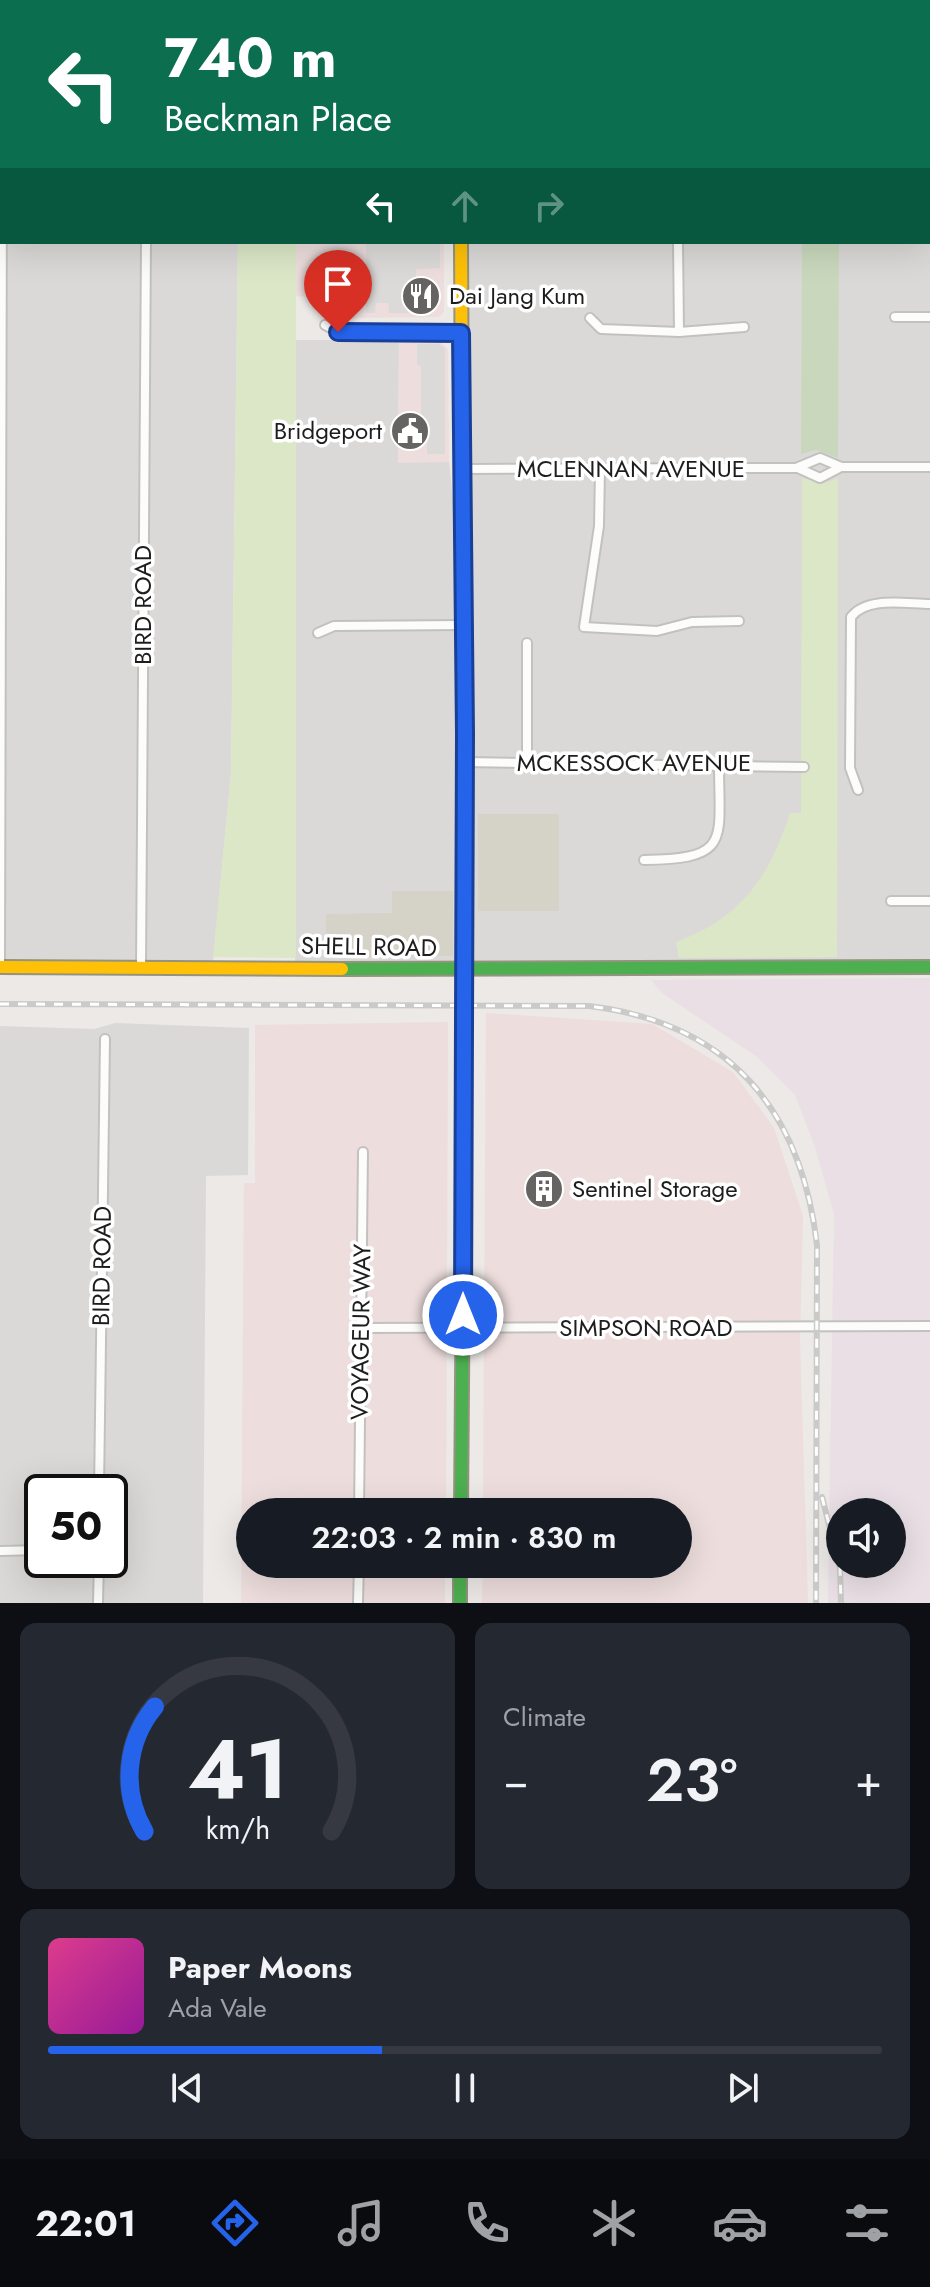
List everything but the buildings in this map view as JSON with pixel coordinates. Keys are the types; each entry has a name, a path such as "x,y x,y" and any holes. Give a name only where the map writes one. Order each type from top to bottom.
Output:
{"main road":[{"path":"461,244 465,625 461,1498"},
{"name":"SHELL ROAD","path":"0,967 465,970 930,967"},
{"path":"460,1578 460,1603"}],"street":[{"path":"0,960 2,244"},
{"name":"BIRD ROAD","path":"141,968 146,244"},
{"path":"678,244 679,332"},
{"path":"895,317 930,317"},
{"path":"590,318 601,329 679,332 744,327"},
{"path":"325,325 338,332 461,333"},
{"name":"MCLENNAN AVENUE","path":"464,469 798,468 820,458 841,467 930,467"},
{"name":"MCLENNAN AVENUE","path":"798,468 820,478 841,467"},
{"path":"600,469 599,526 584,627 657,631 692,622 739,621"},
{"path":"858,790 850,768 851,617 858,607 868,604 930,604"},
{"path":"318,633 334,626 465,625"},
{"path":"527,643 527,762"},
{"name":"MCKESSOCK AVENUE","path":"465,762 804,767"},
{"path":"644,860 687,859 709,849 720,827 719,764"},
{"path":"891,901 930,901"},
{"name":"BIRD ROAD","path":"99,1474 105,1039"},
{"name":"VOYAGEUR WAY","path":"359,1498 363,1152"},
{"name":"SIMPSON ROAD","path":"361,1328 930,1326"},
{"path":"0,1551 24,1550"},
{"path":"98,1603 99,1578"},
{"path":"358,1603 359,1578"}],"shaded area":[{"path":"2,244 238,244 231,773 213,963 0,962"},
{"path":"296,244 444,244 444,312 439,317 348,318 342,317 329,299 296,296"},
{"path":"366,244 440,244 440,268 416,269 416,313 389,313 388,303 376,303 375,313 366,313"},
{"path":"469,244 930,244 930,967 295,968 296,340 399,340 398,462 449,462 465,614"},
{"path":"399,340 439,341 448,349 449,462 398,463"},
{"path":"417,344 439,344 445,348 445,454 427,454 427,439 421,438 421,366 417,365"},
{"path":"478,814 559,814 559,911 478,911"},
{"path":"392,891 453,891 453,956 326,957 326,914 392,913"},
{"path":"930,978 930,1603 828,1603 828,1578 906,1578 906,1498 830,1498 834,1214 814,1144 795,1095 756,1056 662,993 651,980"},
{"path":"486,1013 652,1024 733,1072 774,1128 803,1216 800,1343 808,1603 482,1603 483,1578 692,1578 692,1498 483,1498"},
{"path":"448,1022 446,1498 242,1498 244,1183 255,1183 255,1025"},
{"path":"115,1023 249,1028 248,1175 206,1176 203,1603 0,1603 0,1026 94,1029"},
{"path":"241,1578 445,1578 445,1603 241,1603"}],"green space":[{"path":"238,244 296,244 296,958 213,957 231,773"},
{"path":"802,244 839,244 838,458 816,450 801,454"},
{"path":"802,478 825,483 838,478 837,957 679,958 676,942 718,921 750,893 772,857 790,813 801,813"}],"railway":[{"path":"0,1004 589,1006 638,1016 681,1031 718,1053 750,1081 775,1114 794,1153 808,1196 817,1245 816,1603"},
{"path":"822,1497 840,1568 841,1603"}],"traffic: fast":[{"path":"461,1498 465,1004 463,630"},
{"path":"342,969 930,967"},
{"path":"460,1578 460,1603"}],"traffic: slow":[{"path":"461,244 463,630"},
{"path":"0,967 342,969"}],"place":[{"name":"Dai Jang Kum","path":"421,296"},
{"name":"Bridgeport","path":"410,431"},
{"name":"Sentinel Storage","path":"544,1189"}],"route":[{"path":"338,332 461,333 465,734 463,1315"}]}
